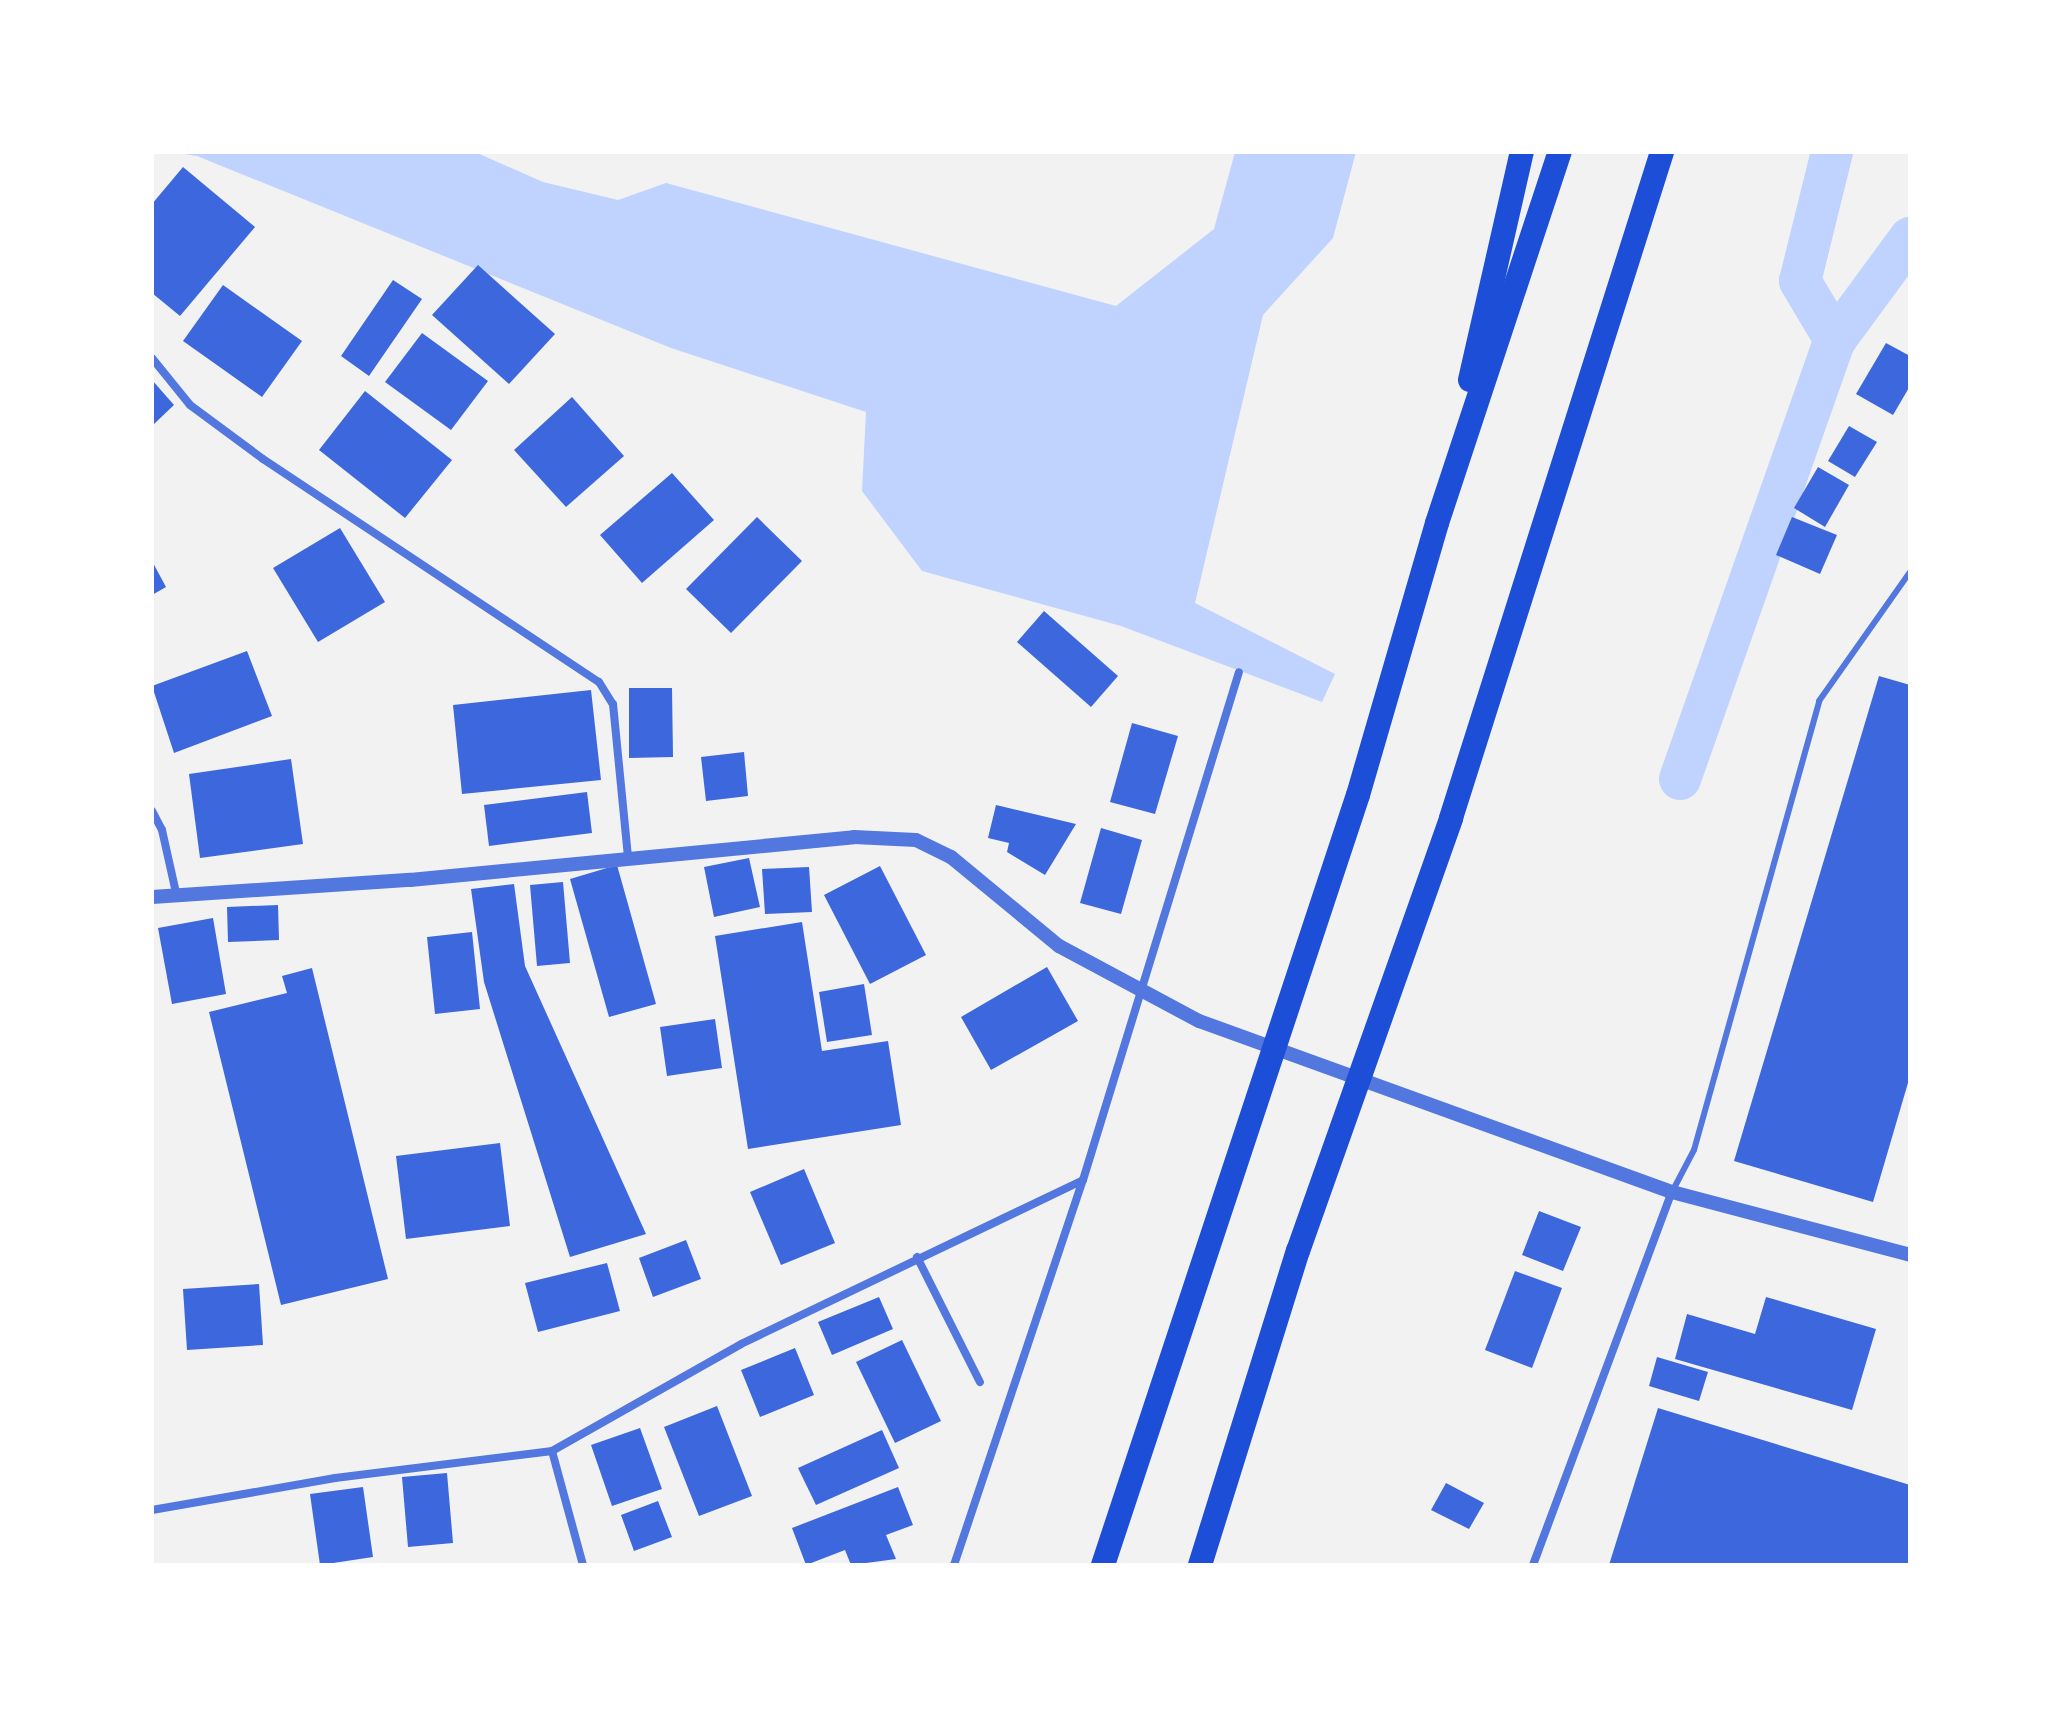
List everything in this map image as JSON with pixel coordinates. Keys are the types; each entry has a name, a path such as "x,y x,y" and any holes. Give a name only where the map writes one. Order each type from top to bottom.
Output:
{"highway":[{"path":"1437,523 1522,152"},
{"path":"1103,1565 1220,1220 1358,795 1437,523 1560,152"},
{"path":"1200,1565 1298,1251 1451,818 1662,152"}],"street":[{"path":"152,358 190,405 263,459 599,682 613,704 628,857"},
{"path":"954,1565 1083,1180 1137,990 1239,672"},
{"path":"152,811 162,830 178,897"},
{"path":"152,897 854,837 916,840 951,857 1059,946 1199,1021 1672,1192 1910,1255"},
{"path":"152,1510 335,1478 552,1451 741,1344 1083,1180"},
{"path":"1533,1565 1672,1192"},
{"path":"917,1257 980,1382"},
{"path":"552,1451 583,1565"}],"lane":[{"path":"1672,1192 1694,1150 1819,701 1910,572"}],"water":[{"path":"171,152 475,152 543,182 618,200 666,183 1116,306 1214,229 1235,152 1356,152 1333,238 1263,315 1195,603 1335,674 1322,702 1121,626 922,571 862,491 866,412 671,348 197,156"}],"building":[{"path":"183,167 255,227 180,316 152,293 152,204"},
{"path":"478,265 555,334 509,384 432,315"},
{"path":"393,280 422,299 369,376 341,356"},
{"path":"223,285 302,341 262,397 183,341"},
{"path":"422,333 488,381 451,430 385,382"},
{"path":"1886,343 1910,356 1910,386 1893,415 1856,394"},
{"path":"152,380 174,405 154,424 152,422"},
{"path":"365,391 452,460 405,518 319,450"},
{"path":"572,397 624,456 566,507 514,450"},
{"path":"1849,426 1877,442 1855,477 1828,461"},
{"path":"1818,467 1849,485 1825,527 1794,508"},
{"path":"672,473 714,520 642,583 600,535"},
{"path":"757,517 802,561 731,633 686,589"},
{"path":"1792,517 1837,535 1820,574 1776,555"},
{"path":"340,528 385,602 318,642 273,568"},
{"path":"152,561 166,587 152,595"},
{"path":"1044,611 1118,676 1091,707 1017,642"},
{"path":"247,651 272,716 174,753 152,686"},
{"path":"1879,676 1910,685 1910,1076 1873,1202 1734,1161"},
{"path":"629,688 672,688 673,757 629,758"},
{"path":"591,690 601,780 462,794 453,705"},
{"path":"1132,723 1178,736 1155,814 1110,802"},
{"path":"744,752 748,796 706,801 701,757"},
{"path":"291,759 303,844 200,858 189,774"},
{"path":"587,792 592,833 489,846 484,805"},
{"path":"996,805 1076,824 1045,875 1007,852 1009,843 988,838"},
{"path":"1101,828 1142,840 1121,914 1080,903"},
{"path":"749,858 760,907 714,917 704,867"},
{"path":"617,865 656,1004 609,1017 570,879"},
{"path":"880,866 926,955 870,984 824,895"},
{"path":"809,867 812,912 765,914 762,869"},
{"path":"563,882 570,963 537,966 530,885"},
{"path":"514,884 525,966 646,1234 570,1257 484,982 471,889"},
{"path":"278,905 279,940 228,942 227,907"},
{"path":"213,918 226,994 172,1004 158,928"},
{"path":"802,922 822,1051 888,1041 901,1125 748,1149 715,936"},
{"path":"472,932 480,1009 435,1014 427,937"},
{"path":"1047,967 1078,1021 991,1070 961,1017"},
{"path":"312,968 388,1279 281,1305 209,1012 287,993 282,976"},
{"path":"864,984 872,1035 827,1042 819,992"},
{"path":"715,1019 722,1068 667,1076 660,1027"},
{"path":"500,1143 510,1226 406,1239 396,1156"},
{"path":"804,1169 835,1243 781,1265 750,1192"},
{"path":"1539,1211 1581,1227 1563,1271 1522,1255"},
{"path":"686,1240 701,1279 653,1297 639,1258"},
{"path":"607,1263 620,1311 538,1332 525,1283"},
{"path":"1515,1271 1562,1288 1532,1368 1485,1350"},
{"path":"259,1284 263,1345 187,1350 183,1289"},
{"path":"879,1297 893,1329 832,1355 818,1322"},
{"path":"1766,1297 1876,1329 1852,1410 1675,1359 1687,1314 1755,1334"},
{"path":"902,1340 941,1421 895,1443 856,1362"},
{"path":"795,1348 814,1395 760,1417 741,1370"},
{"path":"1657,1357 1708,1372 1699,1401 1649,1386"},
{"path":"717,1406 752,1496 699,1516 664,1427"},
{"path":"1658,1408 1910,1485 1910,1565 1609,1565"},
{"path":"640,1428 662,1489 612,1506 591,1445"},
{"path":"882,1430 899,1468 816,1505 798,1468"},
{"path":"447,1473 453,1543 408,1547 402,1477"},
{"path":"1446,1483 1484,1503 1469,1529 1431,1510"},
{"path":"363,1487 373,1557 320,1565 310,1494"},
{"path":"898,1487 913,1525 886,1535 896,1559 851,1565 845,1550 806,1565 792,1528"},
{"path":"658,1501 672,1537 634,1551 621,1515"}],"waterway":[{"path":"1832,152 1800,281 1835,340"},
{"path":"1680,779 1835,340 1910,238"}]}
